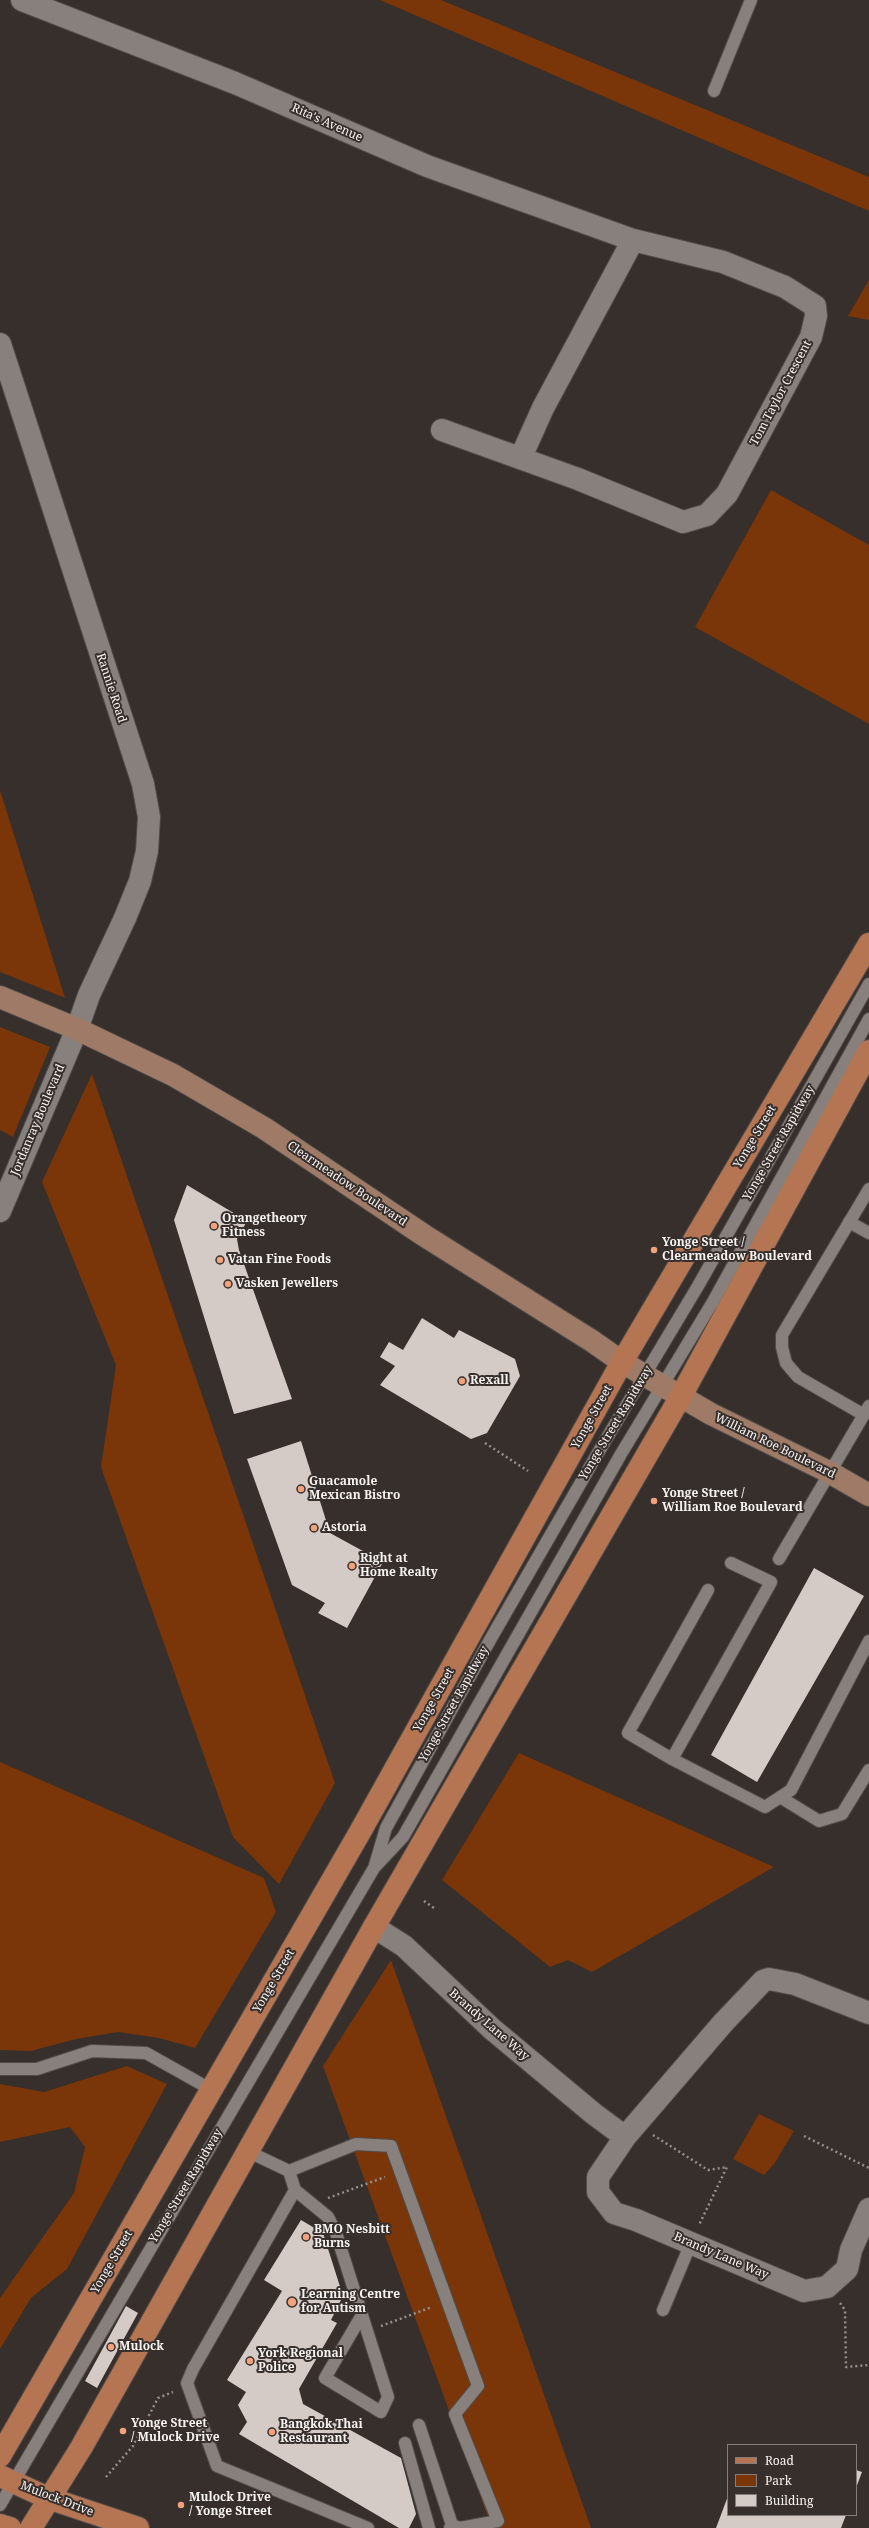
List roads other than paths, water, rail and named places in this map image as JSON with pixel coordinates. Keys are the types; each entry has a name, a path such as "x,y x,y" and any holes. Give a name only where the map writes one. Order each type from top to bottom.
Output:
{"main road":[{"name":"Yonge Street","path":"0,2456 364,1825 622,1362 869,944"},
{"path":"31,2528 80,2448 374,1927 682,1396 869,1051"},
{"name":"Mulock Drive","path":"6,2479 48,2498 138,2528"},
{"path":"0,2525 10,2528"}],"street":[{"name":"Rita's Avenue","path":"22,0 235,82 427,166 633,240"},
{"name":"Tom Taylor Crescent","path":"442,430 521,457 683,522 707,516 727,494 811,337 816,316 815,306 785,286 723,262 633,240"},
{"path":"521,457 543,408 633,240"},
{"name":"Rannie Road","path":"0,344 54,517 143,784 149,817 147,851 140,881 125,918 89,995 77,1029"},
{"name":"Clearmeadow Boulevard","path":"0,997 77,1029 173,1075 264,1128 425,1236 592,1340 622,1362 682,1396"},
{"name":"Jordanray Boulevard","path":"0,1211 77,1029"},
{"name":"William Roe Boulevard","path":"682,1396 711,1414 829,1472 869,1495"},
{"name":"Brandy Lane Way","path":"374,1927 404,1946 492,2030 594,2114 630,2130"},
{"name":"Brandy Lane Way","path":"869,2013 795,1984 769,1979 763,1981 723,2023 630,2130 598,2177 598,2192 614,2213 636,2220 804,2291 827,2287 847,2269 851,2250 869,2209"}],"lane":[{"path":"714,91 751,0"},
{"name":"Yonge Street Rapidway","path":"0,2505 6,2479 374,1868 403,1837 869,984"},
{"name":"Yonge Street Rapidway","path":"374,1868 386,1828 494,1633 653,1380 714,1300 869,1020"},
{"path":"779,1560 866,1410 798,1377 786,1362 782,1347 782,1335 869,1189"},
{"path":"849,1222 869,1233"},
{"path":"672,1759 771,1582 731,1563"},
{"path":"708,1590 628,1733 672,1759 765,1807 791,1790 869,1642"},
{"path":"780,1797 819,1821 842,1814 869,1770"},
{"path":"0,2069 37,2069 92,2051 146,2053 212,2090"},
{"path":"289,2171 356,2144 392,2146 478,2386 455,2414 498,2521 460,2528 451,2526 418,2425"},
{"path":"247,2151 289,2171 295,2190 328,2217 336,2232 388,2397 381,2412 324,2378 362,2315"},
{"path":"295,2190 193,2369 187,2383 216,2466 368,2528"},
{"path":"664,2310 691,2243"},
{"path":"405,2443 428,2528"}],"place":[{"name":"Orangetheory Fitness","path":"214,1226"},
{"name":"Yonge Street / Clearmeadow Boulevard","path":"654,1250"},
{"name":"Vatan Fine Foods","path":"220,1260"},
{"name":"Vasken Jewellers","path":"228,1284"},
{"name":"Rexall","path":"462,1381"},
{"name":"Guacamole Mexican Bistro","path":"301,1489"},
{"name":"Yonge Street / William Roe Boulevard","path":"654,1501"},
{"name":"Astoria","path":"314,1528"},
{"name":"Right at Home Realty","path":"352,1566"},
{"name":"BMO Nesbitt Burns","path":"306,2237"},
{"name":"Learning Centre for Autism","path":"292,2302"},
{"name":"Mulock","path":"111,2347"},
{"name":"York Regional Police","path":"250,2361"},
{"name":"Yonge Street / Mulock Drive","path":"123,2431"},
{"name":"Bangkok Thai Restaurant","path":"272,2432"},
{"name":"Mulock Drive / Yonge Street","path":"181,2505"}]}
